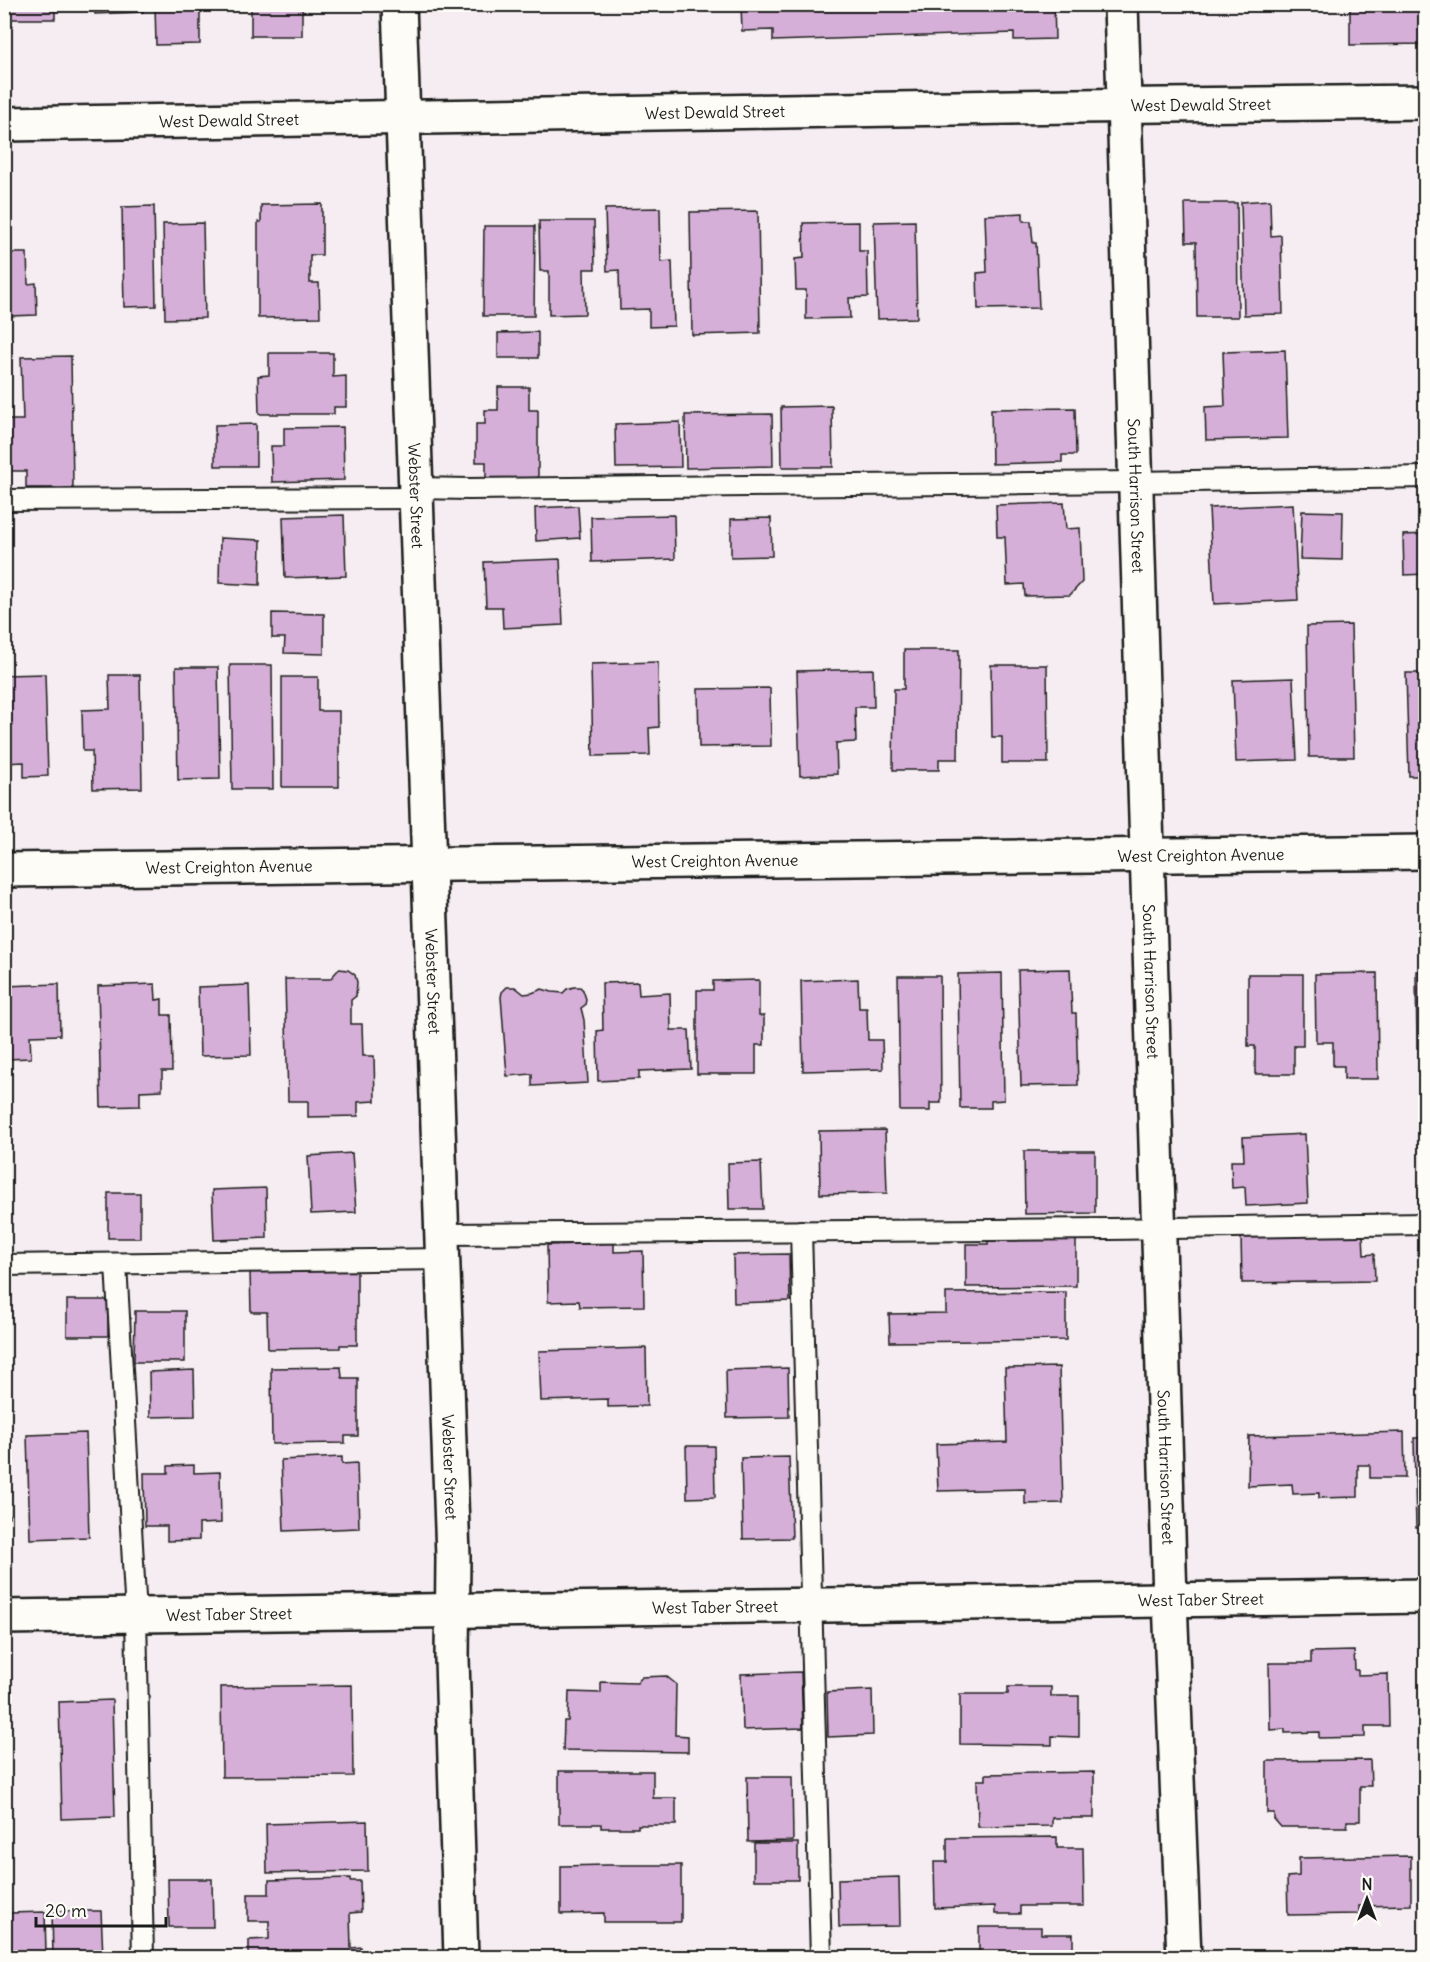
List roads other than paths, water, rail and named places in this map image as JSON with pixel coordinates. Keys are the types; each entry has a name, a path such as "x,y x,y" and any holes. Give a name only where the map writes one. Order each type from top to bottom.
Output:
{"street":[{"name":"Webster Street","path":"399,4 453,1557 452,1659 461,1958"},
{"name":"South Harrison Street","path":"1121,4 1170,1599 1184,1958"},
{"name":"West Dewald Street","path":"4,124 1425,102"},
{"name":"West Creighton Avenue","path":"4,870 1425,852"},
{"name":"West Taber Street","path":"4,1617 1425,1596"}],"lane":[{"path":"4,500 417,493 469,489 1136,483 1425,477"},
{"path":"4,1265 116,1264 443,1246 801,1231 1425,1224"},
{"path":"801,1231 821,1958"},
{"path":"116,1264 136,1616 143,1958"}]}
